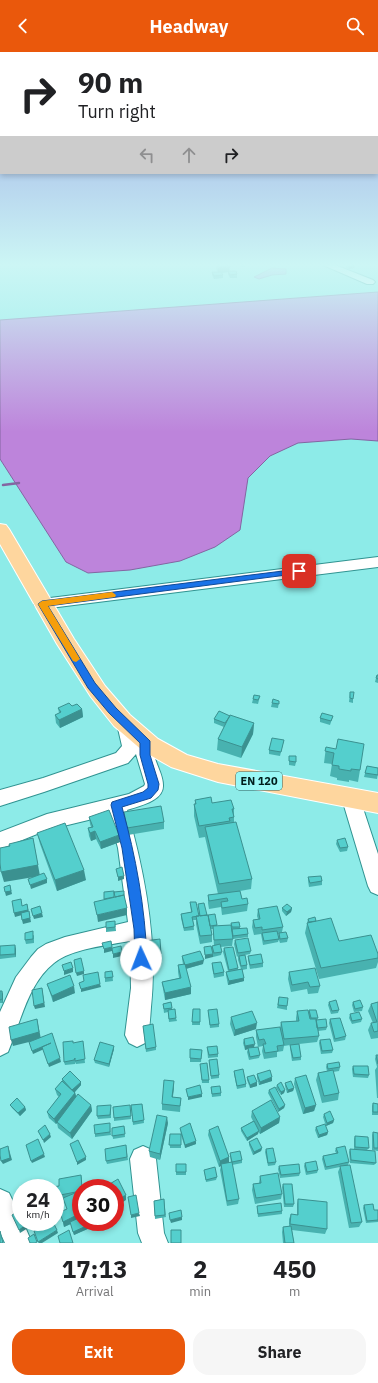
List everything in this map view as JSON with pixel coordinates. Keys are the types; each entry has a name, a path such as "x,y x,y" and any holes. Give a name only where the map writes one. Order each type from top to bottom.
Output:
{"main road":[{"name":"EN 120","path":"0,529 42,604 92,685 113,711 145,741 166,755 191,766 232,776 378,803"}],"street":[{"path":"42,604 378,562"},
{"path":"0,798 44,785 122,758 129,753 132,743 126,724"},
{"path":"0,841 61,818 116,805 147,795 153,790 154,784 145,755 145,741"},
{"path":"351,798 378,886"},
{"path":"116,805 128,848 140,929 142,988 137,1035"},
{"path":"0,1044 7,1019 33,970 47,956 58,950 80,943 140,929"},
{"path":"143,1159 151,1233 155,1243"},
{"path":"0,1202 19,1243"}],"shaded area":[{"path":"0,321 378,321 378,441 351,439 298,443 270,456 248,478 240,530 215,547 180,561 130,570 88,573 66,562 0,459"}],"building":[{"path":"350,692 354,692 353,699 350,698"},
{"path":"254,695 260,696 258,700 253,699"},
{"path":"273,699 279,701 279,704 272,703"},
{"path":"69,703 72,706 77,704 82,709 59,720 55,715 61,712 58,708"},
{"path":"219,711 230,716 225,723 214,719"},
{"path":"322,713 333,716 331,721 320,718"},
{"path":"230,715 254,723 242,747 218,739"},
{"path":"272,738 284,740 281,752 269,750"},
{"path":"338,739 364,744 360,770 351,769 351,771 339,769 339,766 332,765 334,753 325,751 326,747 336,749"},
{"path":"289,756 296,756 296,762 289,761"},
{"path":"367,766 378,768 378,775 365,773"},
{"path":"211,797 212,803 231,800 234,809 232,809 234,817 229,818 230,821 199,826 194,804 196,804 195,800"},
{"path":"161,806 164,822 127,828 124,812"},
{"path":"109,810 119,835 100,842 95,831 90,833 88,828 93,827 89,817"},
{"path":"236,822 252,879 219,884 205,827"},
{"path":"65,823 84,870 55,880 37,833"},
{"path":"33,838 38,865 1,872 0,848 10,846 9,844"},
{"path":"345,838 348,847 340,848 337,840"},
{"path":"122,867 124,876 118,877 116,869"},
{"path":"44,873 47,879 30,885 28,879"},
{"path":"321,876 322,881 310,883 308,877"},
{"path":"10,885 11,891 5,892 4,887"},
{"path":"114,891 114,897 104,899 104,892"},
{"path":"124,891 124,895 115,897 114,892"},
{"path":"240,891 242,899 247,898 248,904 222,908 221,902 228,901 227,898 209,901 208,895"},
{"path":"124,895 127,908 97,915 94,902"},
{"path":"21,899 22,906 27,904 28,910 14,913 12,901"},
{"path":"190,902 196,902 199,916 192,917 194,926 184,928 181,914 192,912"},
{"path":"204,903 207,915 200,916 198,904"},
{"path":"287,904 292,908 287,912 282,908"},
{"path":"40,906 42,913 33,916 31,909"},
{"path":"277,906 283,927 262,930 262,927 255,928 253,920 260,919 258,909"},
{"path":"29,911 30,918 22,920 21,913"},
{"path":"215,914 217,925 210,926 208,915"},
{"path":"208,915 212,935 200,936 196,916"},
{"path":"315,917 316,921 309,922 308,919"},
{"path":"331,918 339,941 371,935 378,958 321,968 307,923"},
{"path":"115,921 115,927 106,928 106,922"},
{"path":"239,922 240,927 232,927 231,923"},
{"path":"231,925 233,939 214,940 213,926"},
{"path":"247,928 248,934 233,936 232,929"},
{"path":"33,931 33,939 25,940 25,933"},
{"path":"277,931 279,939 264,941 262,933"},
{"path":"286,932 288,938 280,939 279,933"},
{"path":"248,938 251,951 238,953 235,940"},
{"path":"160,939 161,954 147,956 145,941"},
{"path":"111,941 112,947 104,949 102,943"},
{"path":"220,944 222,952 214,953 212,946"},
{"path":"15,945 15,954 0,955 0,946"},
{"path":"121,946 122,952 113,954 112,948"},
{"path":"211,946 213,954 205,955 204,947"},
{"path":"233,947 238,968 229,970 224,948"},
{"path":"200,951 204,960 185,965 182,956"},
{"path":"261,954 263,963 250,965 248,956"},
{"path":"245,955 247,965 241,966 239,956"},
{"path":"81,958 84,971 76,973 74,960"},
{"path":"71,962 73,968 64,971 62,965"},
{"path":"221,962 224,972 214,974 212,963"},
{"path":"185,964 191,987 165,993 162,982 181,978 178,965"},
{"path":"315,968 320,986 310,987 308,982 292,985 289,972"},
{"path":"242,969 244,978 229,981 226,972"},
{"path":"112,971 113,977 105,978 105,972"},
{"path":"98,972 100,984 81,989 79,983 84,981 83,975"},
{"path":"70,975 74,986 52,996 47,984"},
{"path":"42,988 44,1003 34,1006 32,990"},
{"path":"0,991 2,991 2,999 0,1000"},
{"path":"279,997 288,998 287,1006 278,1005"},
{"path":"336,1000 339,1010 332,1011 329,1002"},
{"path":"360,1000 363,1007 355,1009 353,1002"},
{"path":"171,1002 172,1008 164,1009 163,1004"},
{"path":"378,1002 378,1031 374,1032 371,1023 377,1022 371,1004"},
{"path":"175,1009 176,1018 169,1019 168,1010"},
{"path":"193,1009 200,1009 200,1022 192,1022"},
{"path":"217,1009 219,1024 210,1025 208,1010"},
{"path":"308,1010 310,1019 316,1019 319,1036 284,1039 281,1022 299,1021 297,1011"},
{"path":"309,1010 316,1010 318,1018 311,1018"},
{"path":"252,1011 257,1023 235,1030 231,1017"},
{"path":"359,1012 362,1019 352,1021 350,1014"},
{"path":"340,1018 346,1036 335,1039 330,1019"},
{"path":"37,1019 39,1032 11,1040 9,1027"},
{"path":"326,1019 327,1027 317,1028 316,1020"},
{"path":"153,1024 156,1047 146,1049 143,1026"},
{"path":"280,1027 284,1045 277,1046 278,1051 265,1053 263,1044 266,1044 264,1039 259,1040 256,1030"},
{"path":"52,1033 60,1058 48,1064 42,1047 51,1043 32,1051 29,1042"},
{"path":"253,1037 255,1044 245,1046 244,1039"},
{"path":"330,1039 333,1050 322,1051 320,1040"},
{"path":"73,1041 73,1043 83,1041 85,1059 75,1061 75,1058 74,1060 64,1062 63,1042"},
{"path":"100,1042 114,1046 109,1064 94,1060"},
{"path":"299,1044 301,1057 293,1058 290,1045"},
{"path":"217,1046 218,1054 209,1055 207,1047"},
{"path":"258,1047 260,1055 250,1057 248,1048"},
{"path":"190,1049 202,1050 201,1059 190,1058"},
{"path":"217,1059 219,1075 211,1076 209,1060"},
{"path":"339,1062 340,1067 328,1069 327,1064"},
{"path":"207,1063 209,1080 202,1080 200,1064"},
{"path":"353,1066 368,1066 369,1075 354,1074"},
{"path":"243,1069 246,1084 237,1086 234,1071"},
{"path":"270,1070 272,1077 260,1082 257,1074"},
{"path":"333,1070 339,1093 324,1096 318,1073"},
{"path":"70,1071 81,1082 72,1090 62,1079"},
{"path":"254,1075 257,1082 250,1085 247,1077"},
{"path":"306,1075 316,1105 305,1108 295,1078"},
{"path":"164,1080 174,1081 172,1097 181,1098 180,1106 162,1104"},
{"path":"62,1081 75,1093 54,1119 47,1112 61,1094 55,1089"},
{"path":"291,1081 294,1088 288,1090 285,1083"},
{"path":"281,1082 285,1090 281,1092 277,1085"},
{"path":"200,1085 202,1094 188,1097 186,1089"},
{"path":"220,1086 221,1093 212,1094 211,1087"},
{"path":"275,1087 285,1105 279,1109 269,1090"},
{"path":"78,1094 91,1105 70,1133 57,1122"},
{"path":"17,1098 25,1107 18,1113 10,1105"},
{"path":"271,1100 280,1117 261,1128 252,1111"},
{"path":"373,1103 378,1104 378,1112 373,1112"},
{"path":"142,1104 144,1120 133,1122 131,1105"},
{"path":"111,1105 110,1115 97,1116 97,1106"},
{"path":"130,1105 131,1116 114,1118 113,1107"},
{"path":"330,1111 334,1120 327,1123 324,1114"},
{"path":"157,1115 167,1117 160,1154 149,1151"},
{"path":"254,1121 259,1131 247,1138 241,1128"},
{"path":"110,1123 110,1132 95,1134 94,1125"},
{"path":"190,1123 196,1141 185,1145 180,1128"},
{"path":"325,1124 328,1132 319,1135 316,1127"},
{"path":"45,1125 50,1134 43,1140 38,1131"},
{"path":"124,1126 125,1134 112,1136 112,1128"},
{"path":"218,1126 229,1157 220,1161 209,1130"},
{"path":"373,1132 378,1133 378,1148 374,1148"},
{"path":"170,1134 181,1134 181,1145 169,1145"},
{"path":"355,1136 368,1137 369,1148 355,1147"},
{"path":"257,1138 262,1148 254,1152 249,1142"},
{"path":"38,1139 44,1154 31,1161 26,1145"},
{"path":"78,1140 86,1157 77,1162 70,1144"},
{"path":"126,1145 127,1157 106,1161 105,1149"},
{"path":"8,1146 10,1158 1,1161 0,1149"},
{"path":"345,1146 349,1162 326,1167 323,1156 338,1153 336,1148"},
{"path":"273,1148 276,1162 268,1163 266,1149"},
{"path":"350,1149 375,1151 376,1163 351,1160"},
{"path":"240,1151 242,1160 232,1162 230,1153"},
{"path":"316,1161 318,1170 307,1172 305,1163"},
{"path":"232,1162 239,1199 227,1201 221,1164"},
{"path":"176,1164 186,1164 186,1172 176,1172"},
{"path":"299,1164 300,1173 281,1175 279,1166"},
{"path":"350,1165 362,1222 351,1223 340,1166"},
{"path":"215,1167 217,1177 206,1180 204,1170"},
{"path":"278,1173 282,1194 256,1198 253,1184 261,1183 260,1176"},
{"path":"81,1175 81,1179 72,1179 72,1193 64,1194 64,1179 59,1179"},
{"path":"283,1184 292,1184 294,1204 285,1204"},
{"path":"72,1194 72,1218 64,1222 64,1210 67,1209 64,1198"},
{"path":"136,1195 139,1213 131,1215 128,1197"},
{"path":"164,1199 165,1215 155,1216 154,1201"},
{"path":"298,1199 327,1202 327,1229 290,1224 291,1214 298,1215"},
{"path":"281,1203 282,1211 258,1214 257,1206"},
{"path":"373,1204 374,1210 378,1210 378,1220 367,1221 364,1205"},
{"path":"181,1210 182,1217 170,1220 169,1213"},
{"path":"291,1226 294,1243 285,1243 283,1227"},
{"path":"69,1230 73,1243 60,1243 58,1236"},
{"path":"171,1230 181,1230 181,1243 171,1243"},
{"path":"0,1231 3,1243 0,1243"},
{"path":"34,1231 55,1231 38,1242"},
{"path":"34,1234 37,1242 30,1243 28,1238"}],"waterway":[{"path":"3,485 19,483"}],"slow traffic":[{"path":"76,659 42,604 112,595"}],"route":[{"path":"141,959 140,929 128,848 116,805 147,795 153,790 154,784 145,755 145,741 130,729 92,685 42,604 299,571"}]}
